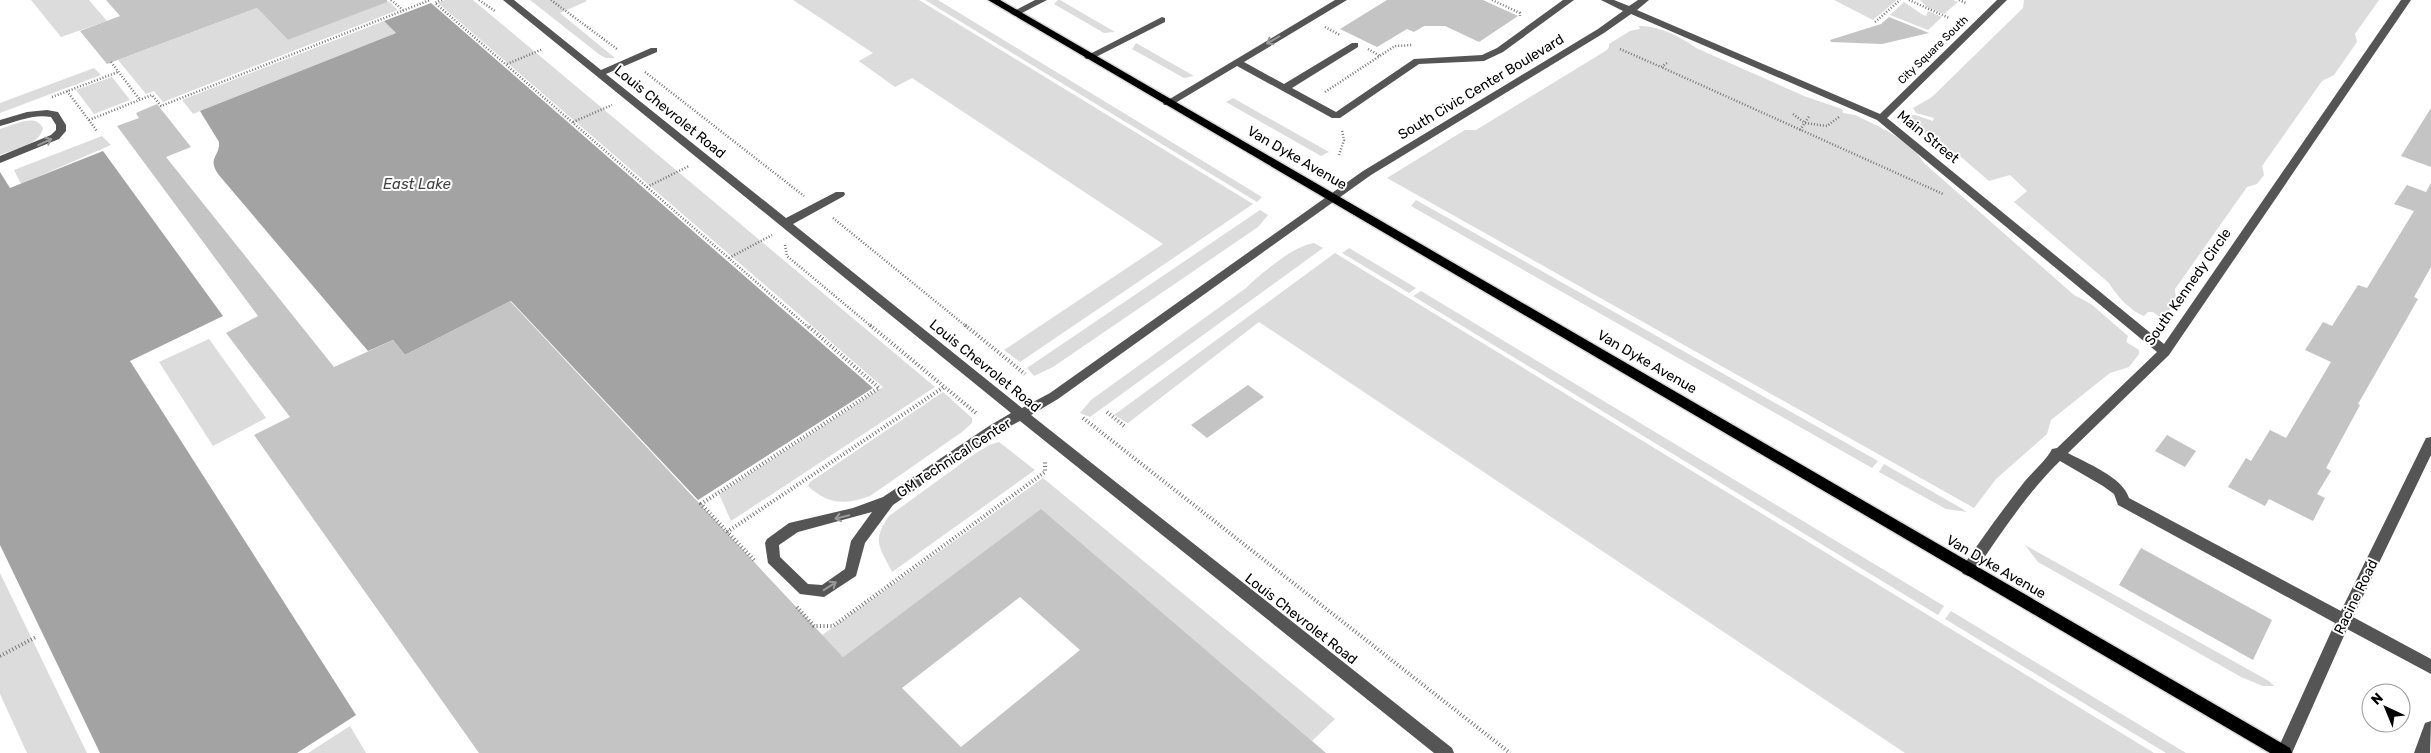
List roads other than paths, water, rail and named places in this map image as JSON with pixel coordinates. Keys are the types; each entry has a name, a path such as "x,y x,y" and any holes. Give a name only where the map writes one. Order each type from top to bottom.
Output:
{"main road":[{"name":"Van Dyke Avenue","path":"993,0 2284,753"}],"street":[{"name":"Louis Chevrolet Road","path":"508,0 784,224 1446,753"},
{"path":"1016,13 1042,0"},
{"path":"1168,103 1342,0"},
{"path":"1236,62 1336,116 1417,61 1484,58 1500,50 1569,0"},
{"name":"Main Street","path":"1606,0 1881,118 2165,352"},
{"name":"South Civic Center Boulevard","path":"1021,414 1062,390 1332,197 1631,10 1644,0"},
{"name":"City Square South","path":"1881,118 2002,0"},
{"name":"South Kennedy Circle","path":"1968,570 2024,491 2058,453 2165,352 2406,0"},
{"path":"1089,57 1162,20"},
{"path":"1284,88 1355,45"},
{"path":"599,74 654,50"},
{"path":"0,123 32,113 45,112 54,114 62,124 61,131 55,137 0,160"},
{"path":"784,224 840,194"},
{"name":"GM Technical Center","path":"888,501 858,541 851,572 824,591 805,590 773,559 772,544 794,527 854,514 888,501 994,429 1021,414"},
{"name":"Racine Road","path":"2284,753 2344,620 2431,442"},
{"path":"2058,453 2108,482 2120,491 2123,501 2431,667"},
{"path":"2422,753 2431,728"}],"water":[{"name":"East Lake","path":"431,3 873,388 698,500 511,301 405,355 393,340 368,351 218,174 214,160 219,142 200,111 396,33 384,21"},
{"path":"103,151 223,316 130,361 356,715 297,753 100,753 0,545 0,172 10,188"}]}
